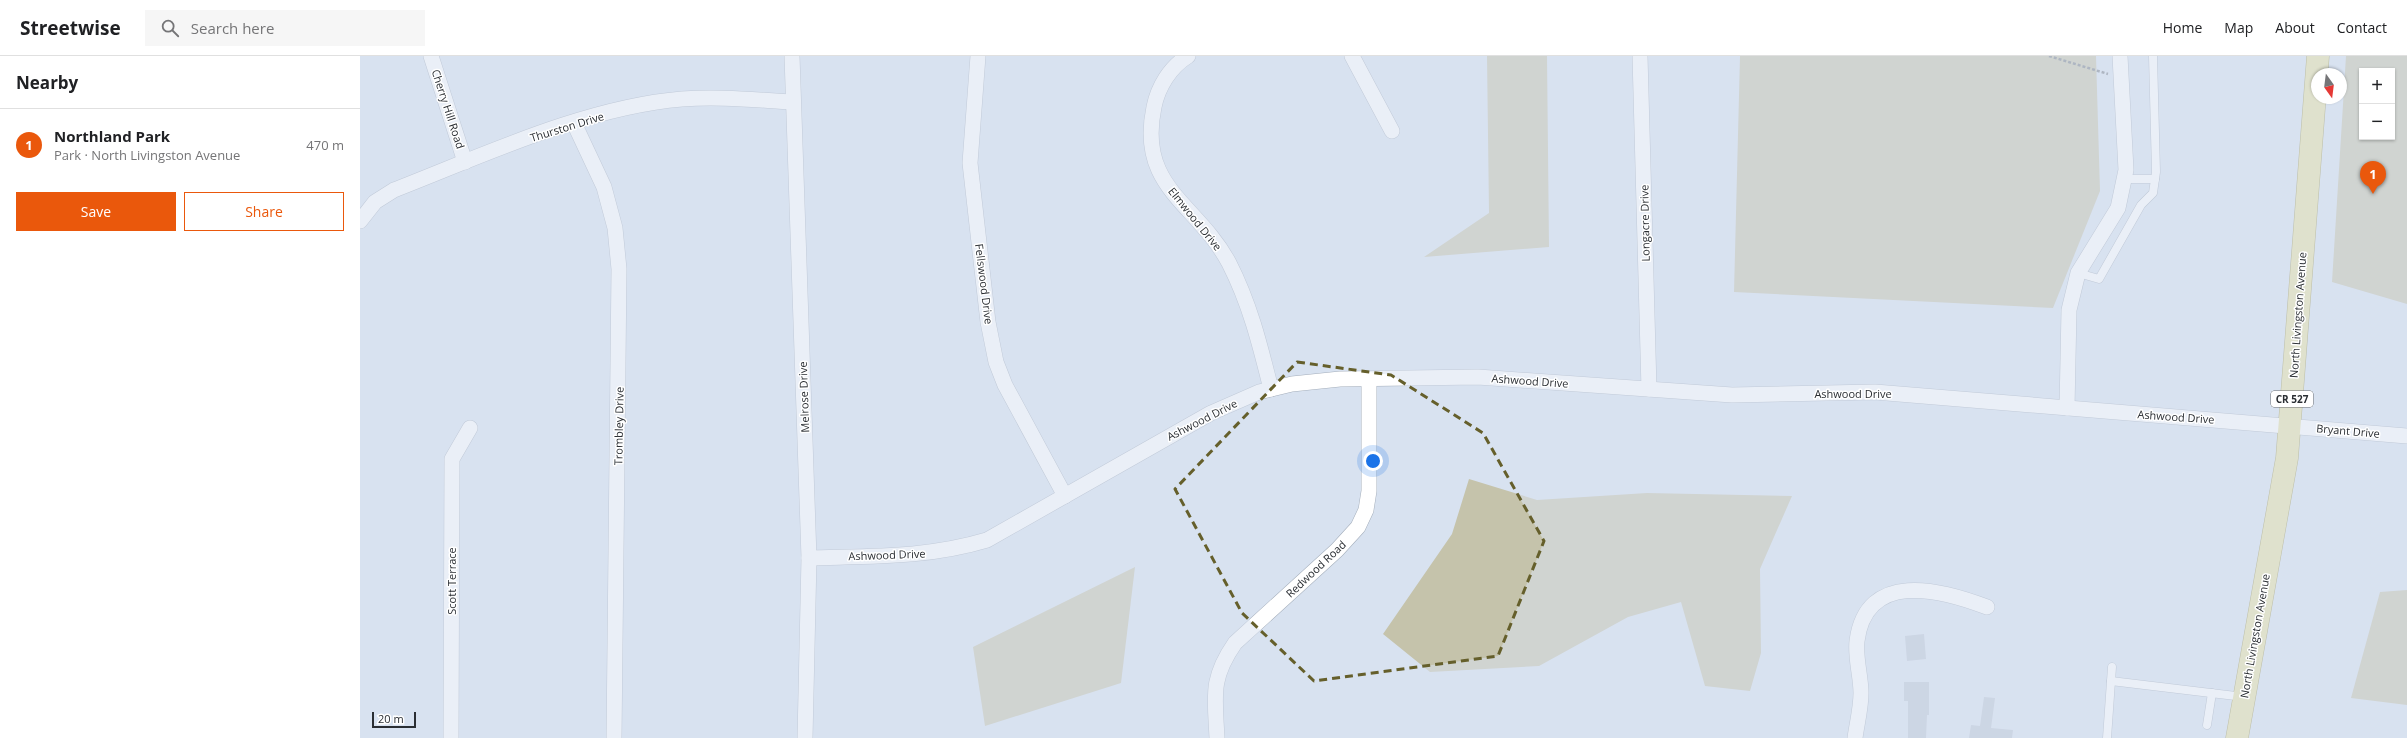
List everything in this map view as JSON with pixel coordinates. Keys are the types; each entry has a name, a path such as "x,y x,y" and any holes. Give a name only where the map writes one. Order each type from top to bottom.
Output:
{"main road":[{"name":"North Livingston Avenue","path":"2237,738 2287,458 2318,56"}],"street":[{"name":"Cherry Hill Road","path":"431,56 465,162"},
{"name":"Melrose Drive","path":"792,56 809,558 805,738"},
{"name":"Fellswood Drive","path":"978,56 970,163 988,322 996,362 1005,385 1065,496"},
{"name":"Elmwood Drive","path":"1188,56 1167,75 1155,98 1150,123 1152,154 1162,178 1177,200 1200,223 1229,263 1253,316 1271,389"},
{"path":"1352,56 1392,131"},
{"name":"Longacre Drive","path":"1640,56 1649,390"},
{"path":"2067,408 2069,310 2078,273 2118,208 2126,170 2120,56"},
{"name":"Thurston Drive","path":"360,221 375,202 394,190 465,162 574,123 634,106 682,99 725,98 793,102"},
{"name":"Trombley Drive","path":"574,123 604,187 615,228 619,269 614,738"},
{"name":"Ashwood Drive","path":"809,558 919,555 960,548 987,540 1211,413 1271,389 1292,384 1369,379 1478,377 1732,396 1875,392 2290,425"},
{"name":"Redwood Road","path":"1217,738 1216,679 1224,659 1235,643 1337,550 1358,526 1366,510 1369,491 1369,379"},
{"name":"Bryant Drive","path":"2290,425 2407,436"},
{"name":"Scott Terrace","path":"451,738 452,459 470,428"},
{"path":"1855,738 1861,694 1857,643 1859,632 1867,612 1881,597 1901,590 1922,590 1957,595 1987,607"}],"lane":[{"path":"2078,273 2099,279 2141,205 2153,193 2155,179 2153,56"},
{"path":"2124,180 2155,179"},
{"path":"2107,738 2112,667"},
{"path":"2111,681 2244,697"},
{"path":"2207,725 2212,693"}],"path":[{"path":"2049,56 2121,78"}],"highlighted area":[{"path":"1297,362 1391,375 1483,433 1544,541 1498,656 1314,681 1242,613 1175,489"}],"shaded area":[{"path":"1487,56 1547,56 1549,247 1424,257 1489,213"},
{"path":"1740,56 2096,56 2100,191 2053,308 1734,292"},
{"path":"2346,56 2407,56 2407,304 2332,282 2343,104 2347,104"},
{"path":"1469,479 1537,500 1647,493 1792,496 1760,569 1761,653 1750,691 1705,686 1681,602 1628,617 1539,666 1430,672 1383,634 1452,534"},
{"path":"1135,567 1121,683 985,726 973,647"},
{"path":"2407,590 2407,705 2351,698 2380,592"}],"building":[{"path":"1924,634 1926,659 1907,661 1905,636"},
{"path":"1904,682 1929,682 1929,715 1927,715 1926,738 1908,738 1908,701 1904,701"},
{"path":"1984,697 1995,698 1991,728 2013,730 2012,738 1969,738 1971,725 1980,726"}],"place":[{"name":"Northland Park","path":"2373,194"}]}
